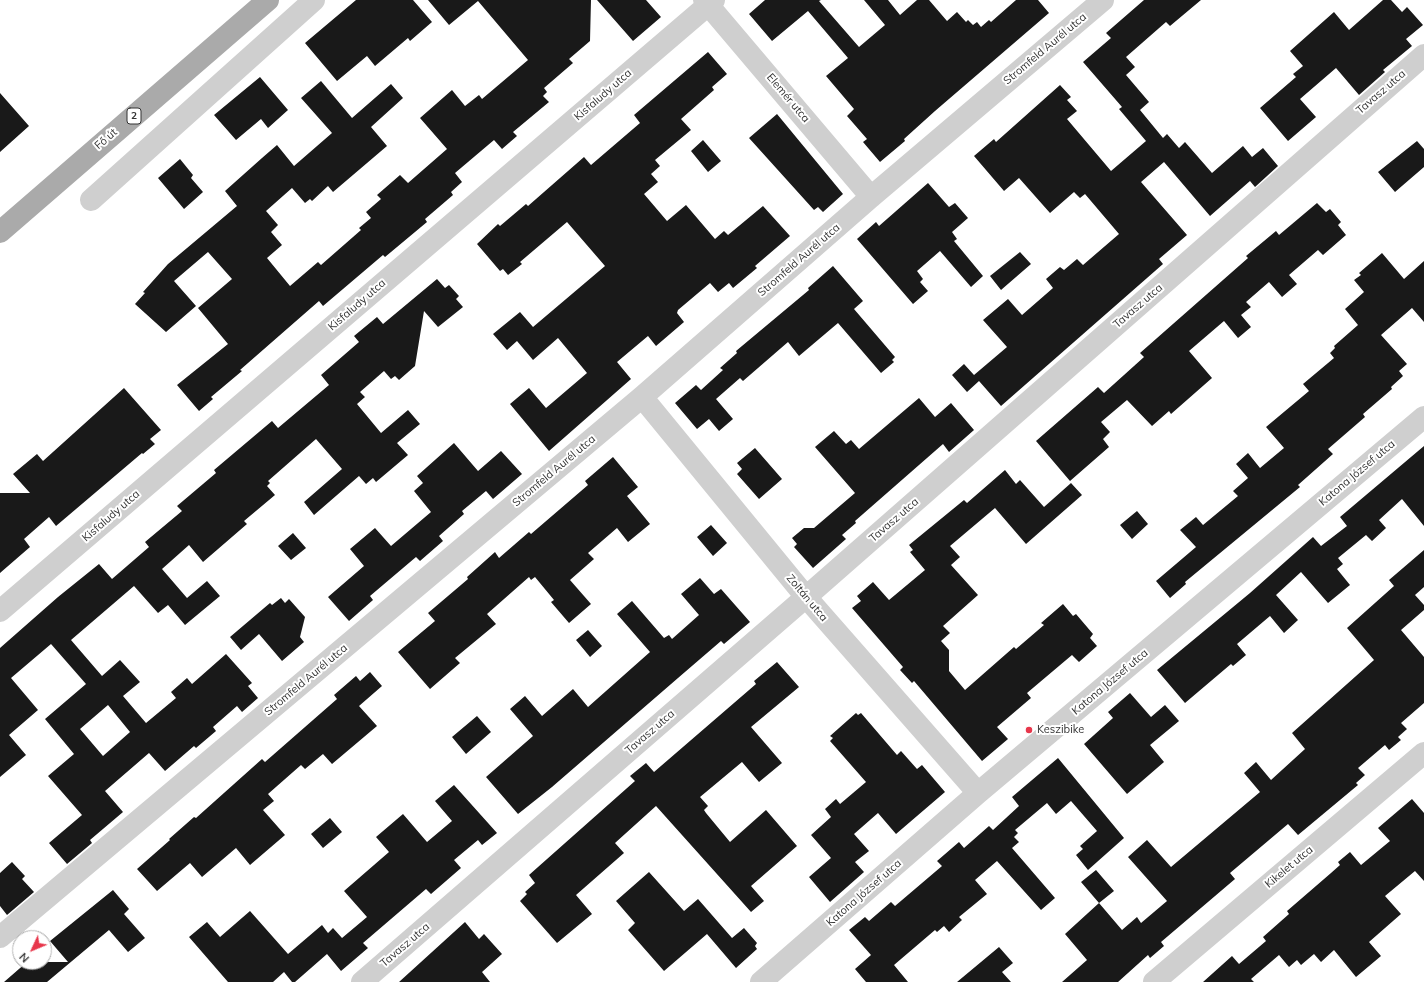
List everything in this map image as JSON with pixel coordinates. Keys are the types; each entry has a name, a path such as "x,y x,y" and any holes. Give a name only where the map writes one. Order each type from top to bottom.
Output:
{"main road":[{"name":"Fő út","path":"0,232 268,0"}],"street":[{"path":"91,200 314,0"},
{"name":"Stromfeld Aurél utca","path":"0,937 642,397 871,196 1103,0"},
{"name":"Elemér utca","path":"709,2 871,196"},
{"name":"Kisfaludy utca","path":"0,611 709,2"},
{"name":"Tavasz utca","path":"362,982 806,597 1424,55"},
{"name":"Zoltán utca","path":"642,397 806,597 978,794"},
{"name":"Katona József utca","path":"761,982 978,794 1424,417"},
{"name":"Kikelet utca","path":"1154,982 1424,752"}],"building":[{"path":"356,0 413,0 432,22 410,41 408,38 375,66 367,56 337,81 305,43"},
{"path":"428,0 591,0 590,41 569,59 573,63 544,88 547,92 543,96 549,102 513,132 517,136 502,149 494,140 455,173 462,182 451,192 453,195 425,219 427,222 385,257 383,255 323,306 319,301 240,370 242,371 211,397 213,399 199,411 177,385 228,344 198,308 232,279 208,252 174,281 196,306 166,332 135,304 145,293 143,292 168,264 237,206 225,191 262,158 277,145 294,166 332,133 301,98 321,81 352,118 391,84 403,98 371,127 387,146 333,192 328,186 312,201 310,199 305,203 292,188 266,211 278,225 271,232 282,245 267,258 290,286 318,262 321,265 361,230 359,228 371,218 366,212 381,199 377,195 400,175 408,183 447,149 420,118 452,90 465,106 479,95 482,99 528,60 478,1 449,25"},
{"path":"597,0 646,0 661,17 633,41"},
{"path":"765,0 821,0 819,1 859,47 885,25 864,0 888,0 900,15 917,0 929,0 947,21 957,12 966,22 968,20 973,25 977,22 981,27 989,20 991,22 1016,0 1038,0 1049,13 935,111 904,139 905,141 880,162 863,142 867,139 847,116 854,109 826,76 848,58 808,11 772,41 749,14"},
{"path":"1144,0 1201,0 1170,26 1166,22 1126,57 1135,67 1126,75 1149,102 1140,110 1163,138 1167,134 1179,148 1185,142 1212,173 1243,146 1252,157 1263,148 1278,166 1255,187 1250,181 1210,216 1164,162 1141,182 1187,235 1159,259 1163,264 1001,406 979,381 967,392 952,375 964,364 974,375 1007,347 983,320 1008,299 1022,315 1053,288 1046,279 1060,267 1064,270 1077,259 1083,265 1119,234 1085,194 1080,198 1074,192 1050,213 1019,178 1004,191 974,156 994,139 996,142 1060,85 1071,97 1067,100 1077,111 1067,119 1111,171 1146,141 1119,109 1122,107 1083,62 1111,38 1106,33"},
{"path":"1383,0 1391,0 1402,12 1407,7 1423,25 1406,39 1412,46 1383,70 1385,72 1359,95 1336,68 1300,99 1316,117 1288,141 1260,108 1296,77 1293,74 1303,66 1290,51 1334,12 1349,30"},
{"path":"708,52 727,74 712,87 714,90 681,119 691,130 655,160 660,166 651,174 658,182 644,194 667,221 686,205 715,239 724,231 728,235 763,206 790,236 755,266 757,268 733,288 729,283 718,292 710,283 678,310 677,313 684,322 656,346 648,336 617,362 631,379 549,451 510,404 529,388 546,408 587,373 558,338 533,360 517,341 507,350 493,334 520,312 533,327 605,266 567,222 520,262 522,264 508,275 503,269 500,271 477,244 498,224 500,226 526,204 528,206 584,157 591,165 640,123 634,115"},
{"path":"260,77 288,110 268,128 261,119 236,140 214,115"},
{"path":"0,93 29,126 0,152"},
{"path":"777,114 843,194 823,212 818,207 814,210 749,138"},
{"path":"703,140 721,161 708,172 691,151"},
{"path":"1417,141 1424,149 1424,167 1395,192 1378,172"},
{"path":"180,159 193,175 191,178 203,192 184,209 158,178"},
{"path":"928,183 949,207 955,203 968,218 952,232 957,239 954,241 983,276 971,287 940,251 917,271 923,279 920,282 928,291 913,304 857,239 876,222 879,226"},
{"path":"1317,203 1326,212 1330,209 1341,222 1338,225 1346,235 1323,255 1318,250 1289,275 1297,284 1282,297 1269,282 1246,302 1251,307 1241,315 1251,327 1238,338 1224,321 1189,351 1212,378 1171,414 1169,411 1152,426 1127,400 1101,422 1110,432 1103,439 1109,447 1070,481 1036,441 1098,387 1104,393 1144,357 1140,353 1248,258 1246,256 1276,231 1279,235"},
{"path":"1020,252 1031,264 1001,290 990,276"},
{"path":"1382,253 1404,279 1424,261 1424,322 1412,308 1381,335 1407,364 1399,371 1403,376 1391,387 1392,389 1363,414 1365,417 1328,449 1333,454 1298,485 1300,487 1185,582 1186,584 1170,598 1156,581 1196,547 1180,530 1196,517 1203,525 1238,496 1233,491 1248,478 1236,464 1248,453 1260,468 1284,448 1266,427 1309,391 1303,384 1334,358 1330,353 1335,348 1334,346 1358,325 1345,309 1364,292 1354,280 1361,275 1359,273"},
{"path":"833,266 863,301 854,309 895,357 892,360 894,362 881,373 838,323 799,356 788,342 743,381 740,378 716,399 733,419 719,431 709,419 697,429 675,403 696,385 701,390 723,370 720,368 737,353 736,351 809,290 808,288"},
{"path":"437,279 445,288 449,285 459,296 456,299 463,307 438,327 424,311 415,366 399,380 395,376 391,379 384,371 360,392 365,397 357,404 381,433 408,410 420,424 397,443 408,455 376,482 373,478 366,484 359,476 314,515 304,502 342,469 316,439 268,481 270,483 267,486 275,495 244,521 247,524 203,562 189,545 162,569 187,598 207,581 220,596 185,625 168,605 158,613 134,586 71,640 102,676 120,660 140,682 123,696 146,723 176,698 171,692 187,678 192,684 226,654 252,683 248,686 258,698 242,712 237,706 213,727 216,731 196,748 194,746 165,771 149,753 105,791 123,812 90,840 92,843 67,864 49,843 82,815 48,776 74,754 45,719 86,684 51,644 11,678 38,710 9,735 26,755 0,777 0,648 58,597 99,564 112,579 149,547 145,542 182,511 177,506 216,473 214,470 272,421 278,428 329,385 321,375 359,342 354,336 377,317 383,324","holes":["108,705 130,732 103,756 80,729"]},
{"path":"124,388 161,430 150,439 155,444 143,454 142,453 56,526 49,517 24,539 30,547 0,573 0,493 30,493 13,474 37,454 43,461"},
{"path":"919,398 935,417 951,403 974,430 949,452 943,444 855,521 856,523 842,535 846,539 813,568 794,547 797,544 792,538 804,528 814,528 855,493 815,447 834,431 846,444 851,440 859,449"},
{"path":"454,443 478,471 501,451 522,474 493,499 486,491 462,511 464,514 439,536 443,541 420,561 416,557 370,596 373,600 349,621 328,597 364,566 350,549 375,528 391,546 431,512 414,491 423,483 417,476"},
{"path":"1424,446 1424,526 1402,499 1379,520 1386,528 1372,541 1366,535 1338,558 1343,564 1337,569 1350,585 1328,603 1301,572 1276,595 1298,620 1284,633 1270,616 1237,644 1246,655 1233,666 1231,664 1185,703 1157,670 1250,593 1313,537 1321,546 1347,526 1340,517"},
{"path":"755,448 782,479 759,499 737,474 742,469 737,463"},
{"path":"613,457 638,487 627,496 650,524 628,542 617,528 588,553 594,559 570,580 591,604 569,623 551,602 554,600 535,577 531,580 529,577 487,614 496,624 455,658 460,663 430,689 398,652 435,621 428,613 468,579 467,577 495,552 499,558 529,532 531,534 588,485 585,481"},
{"path":"1005,470 1016,484 1020,480 1044,507 1071,483 1082,495 1026,544 995,508 950,546 960,557 951,565 978,595 943,626 950,633 941,641 949,650 949,671 965,690 1014,647 1016,649 1044,625 1041,623 1063,604 1073,616 1076,614 1093,634 1090,638 1097,646 1079,662 1072,655 1027,693 1031,698 997,727 1008,739 982,761 914,681 912,683 900,670 903,667 852,608 861,601 857,596 873,582 889,600 925,570 910,552 913,550 909,545 964,500 967,503"},
{"path":"1137,511 1148,524 1132,539 1120,525"},
{"path":"711,525 727,543 713,556 697,537"},
{"path":"293,533 306,548 291,560 278,546"},
{"path":"1424,550 1424,587 1415,595 1424,605 1424,610 1401,630 1424,657 1424,703 1401,723 1407,729 1398,737 1401,740 1389,750 1385,745 1358,768 1365,775 1356,783 1358,785 1298,835 1288,824 1230,873 1235,879 1161,942 1164,946 1150,958 1148,955 1118,982 1062,982 1087,960 1065,934 1099,903 1122,930 1137,917 1141,923 1167,901 1128,857 1147,840 1171,867 1260,792 1244,773 1256,762 1271,780 1305,749 1292,733 1374,660 1347,628 1394,586 1389,580"},
{"path":"700,578 714,594 721,589 750,622 724,644 721,641 552,787 518,814 486,777 533,736 510,709 525,696 542,716 573,689 588,707 650,652 617,614 632,601 664,638 669,635 672,639 699,615 681,594"},
{"path":"281,598 285,603 289,599 305,617 300,637 304,642 282,661 259,634 241,650 230,637 270,603 272,605"},
{"path":"588,630 602,646 590,657 576,640"},
{"path":"777,662 799,687 751,727 782,763 759,782 742,762 700,797 708,806 704,810 706,813 730,842 766,810 797,846 751,886 764,901 751,912 656,806 615,843 624,853 576,895 592,914 557,943 520,901 527,894 525,892 535,883 529,875 635,781 630,776 646,763 654,772 756,684 754,681"},
{"path":"370,672 382,686 359,706 377,726 332,764 323,754 305,769 301,765 268,794 274,801 263,810 285,835 250,865 236,848 202,877 190,863 157,891 137,869 194,817 196,818 262,759 265,762 337,699 334,695 356,676 360,681"},
{"path":"1130,693 1151,717 1165,705 1179,721 1150,745 1164,762 1127,794 1084,744 1113,718 1108,712"},
{"path":"856,713 858,715 861,713 897,755 901,751 917,769 922,765 945,792 896,834 878,813 854,834 869,851 855,862 864,872 830,902 809,877 831,858 811,835 831,817 825,809 836,799 840,804 866,782 830,741 833,738 830,736"},
{"path":"477,716 491,732 466,754 452,737"},
{"path":"1058,758 1124,838 1088,870 1076,855 1083,849 1080,846 1097,831 1071,801 1056,814 1047,803 1015,830 1018,833 1014,837 1019,842 1012,848 1055,898 1041,910 997,861 975,880 987,894 959,917 962,920 949,932 944,926 937,932 935,930 894,965 908,982 866,982 855,969 871,955 849,930 865,917 869,921 891,902 895,906 942,866 937,861 959,842 964,848 989,826 993,830 1019,806 1012,797"},
{"path":"454,785 497,833 482,845 478,840 454,860 461,868 431,894 426,889 363,943 368,948 341,971 327,954 295,982 292,982 284,972 273,982 228,982 189,937 207,922 220,937 250,911 288,954 322,925 328,933 333,928 342,938 367,917 344,891 389,852 376,837 403,814 427,842 452,821 435,801"},
{"path":"1412,799 1424,813 1424,881 1415,871 1385,896 1401,914 1369,942 1381,956 1356,977 1334,950 1321,962 1314,954 1301,965 1297,960 1289,967 1279,955 1251,979 1254,982 1203,982 1232,956 1239,964 1266,941 1263,937 1289,914 1287,911 1340,865 1338,862 1350,852 1361,865 1390,841 1378,828"},
{"path":"330,818 342,832 323,848 311,834"},
{"path":"12,862 25,876 22,879 34,892 7,915 0,906 0,873"},
{"path":"1096,870 1114,891 1099,903 1081,882"},
{"path":"649,872 684,911 698,899 732,938 744,928 757,943 755,946 757,949 736,968 707,934 664,971 628,930 635,923 616,901"},
{"path":"113,890 129,909 124,914 145,938 128,952 109,930 47,982 4,982 18,970 52,970 52,962 68,962 52,943 52,939"},
{"path":"465,922 479,939 484,934 502,954 482,972 490,982 399,982"},
{"path":"999,947 1013,963 1002,972 1011,982 957,982"}],"place":[{"name":"Keszibike","path":"1029,730"}]}
